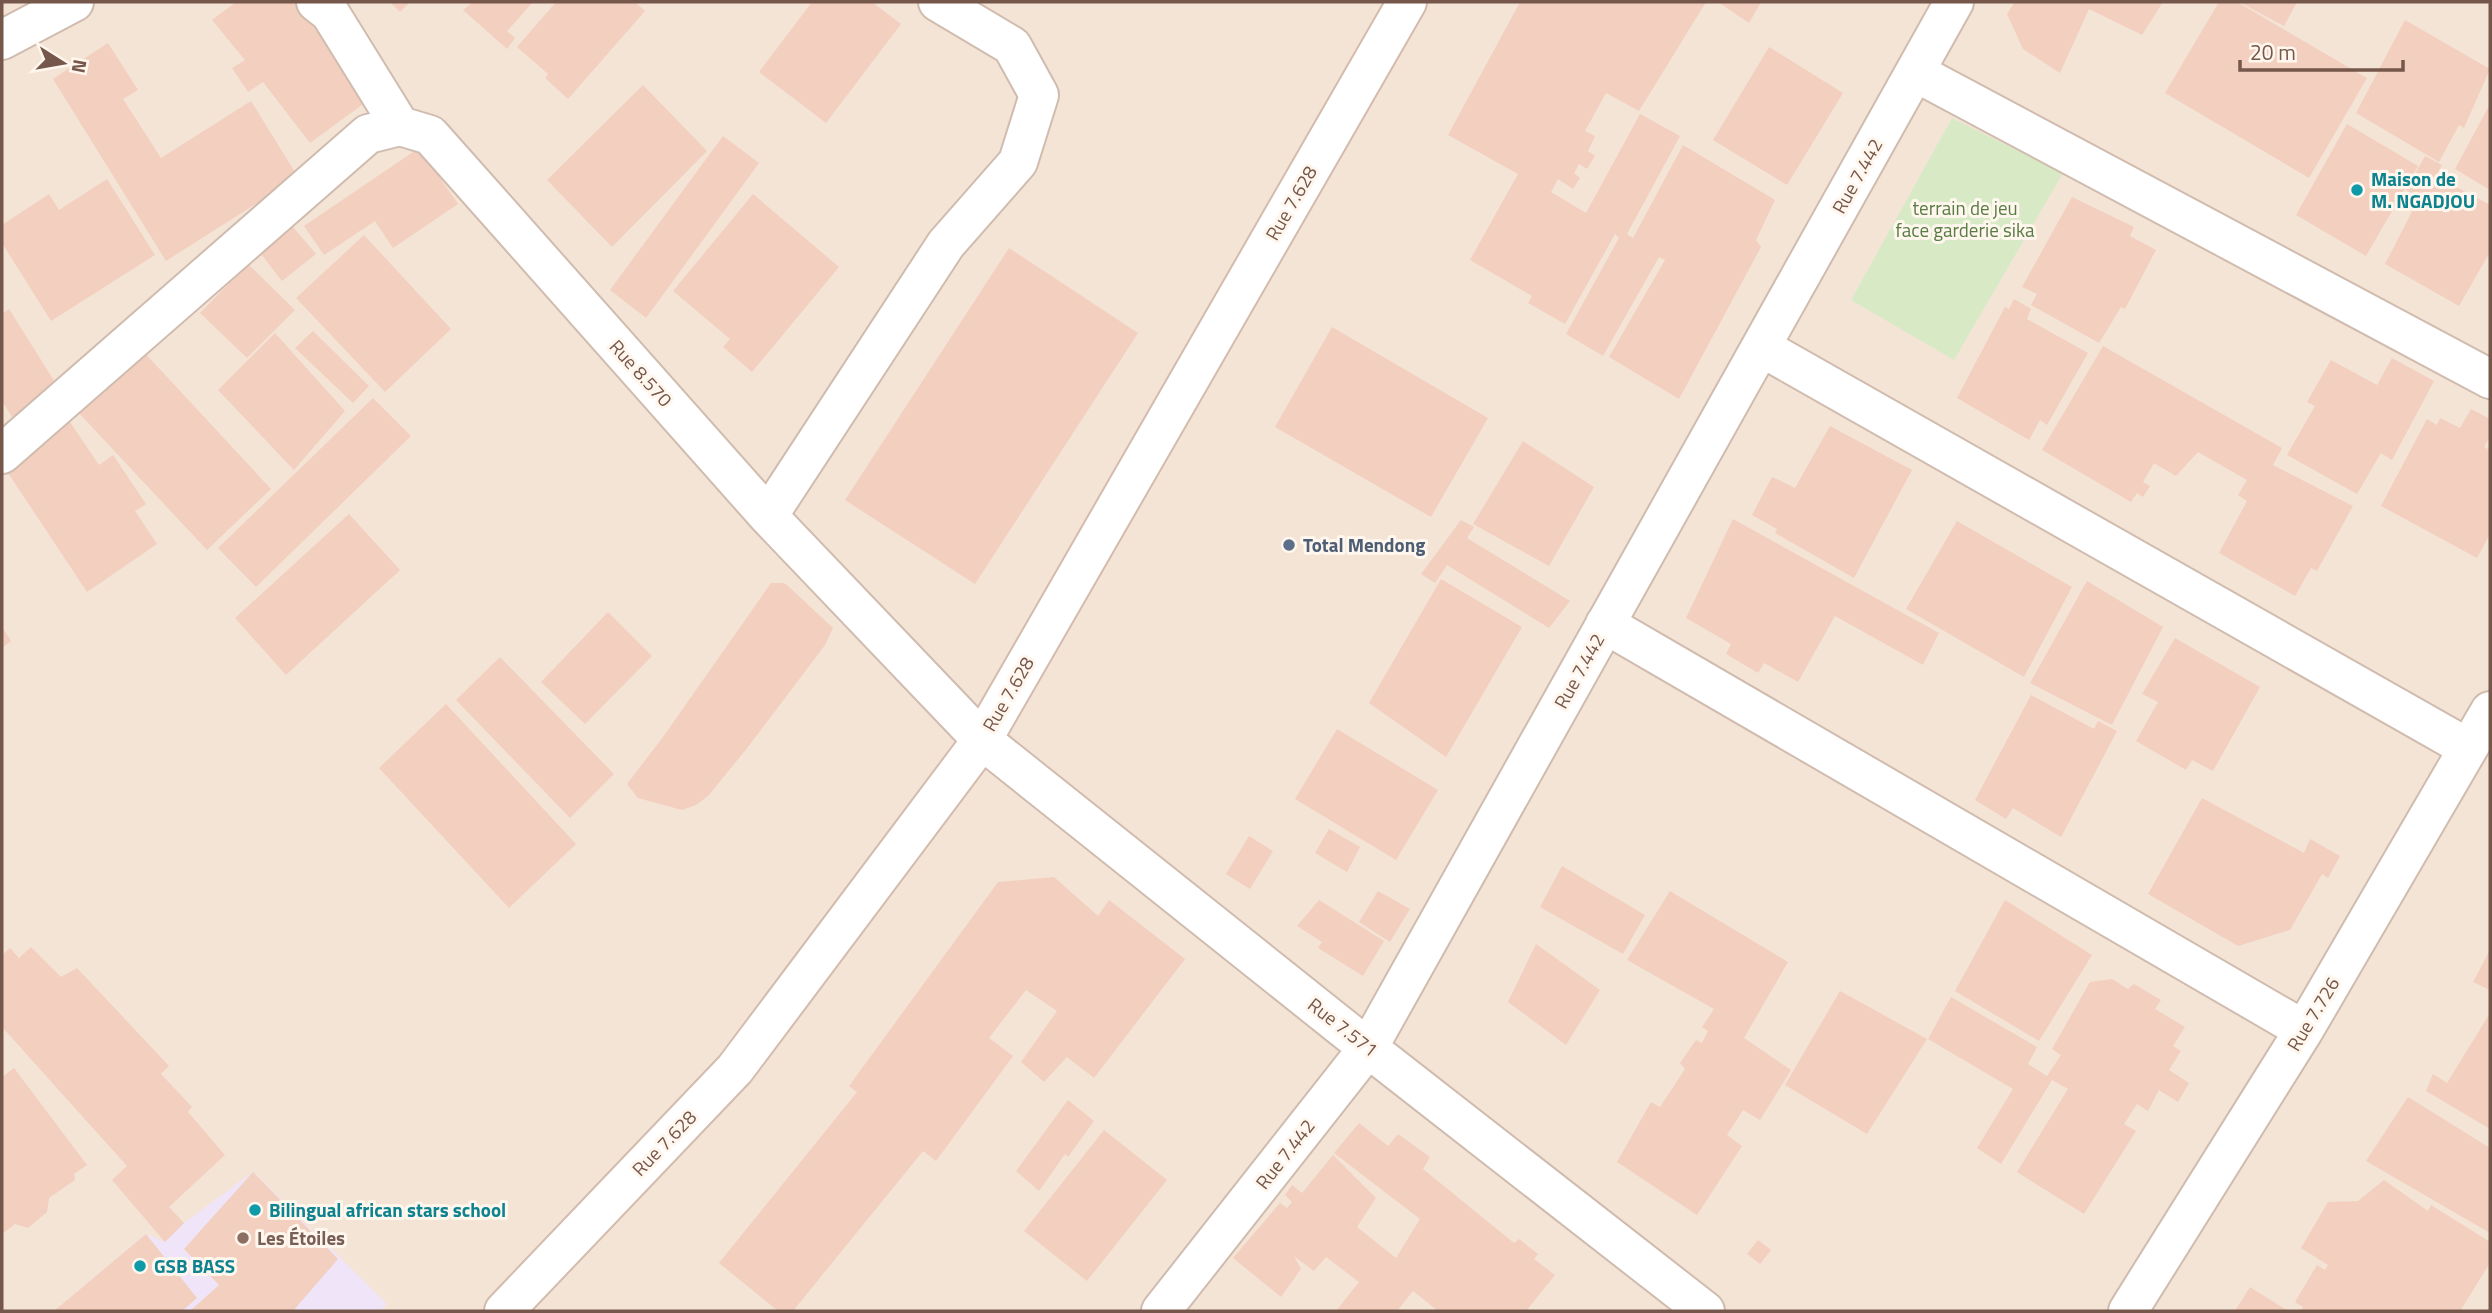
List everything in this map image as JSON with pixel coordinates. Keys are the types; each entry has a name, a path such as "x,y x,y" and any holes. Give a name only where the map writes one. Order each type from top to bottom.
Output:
{"street":[{"path":"2,40 74,2"},
{"path":"2,454 368,134 400,126 330,13 316,2"},
{"path":"768,516 946,244 1018,162 1038,95 1012,46 938,2"},
{"name":"Rue 7.628","path":"504,1311 735,1069 982,740 1407,2"},
{"name":"Rue 7.442","path":"1161,1311 1368,1048 1954,2"},
{"path":"1915,72 2490,379"},
{"name":"Rue 8.570","path":"400,126 430,135 768,516 982,740"},
{"path":"1761,347 2468,748"},
{"path":"1605,624 2304,1030"},
{"name":"Rue 7.726","path":"2128,1311 2304,1030 2490,712"},
{"name":"Rue 7.571","path":"982,740 1368,1048 1706,1311"}],"shaded area":[{"path":"2,2 2490,2 2490,1311 2,1311"},
{"name":"Les Étoiles","path":"253,1172 387,1304 380,1311 54,1311 146,1234 165,1242 184,1223"}],"green space":[{"name":"terrain de jeu face garderie sika","path":"1952,118 2063,173 1954,360 1851,300"}],"building":[{"path":"236,2 298,2 370,99 310,143 263,82 248,92 232,68 245,60 212,20"},
{"path":"390,2 410,2 400,12"},
{"path":"473,2 533,2 507,31 515,38 507,49 463,10"},
{"path":"556,2 635,2 645,11 568,99 545,78 548,74 517,47"},
{"path":"812,2 872,2 901,24 826,123 759,72"},
{"path":"1520,2 1706,2 1639,111 1606,93 1585,131 1595,136 1588,151 1595,156 1587,169 1579,164 1574,173 1580,178 1573,189 1558,179 1551,192 1586,213 1640,114 1680,136 1627,234 1633,238 1683,145 1775,200 1756,240 1761,247 1679,399 1609,357 1665,260 1659,257 1603,356 1566,334 1619,238 1615,234 1565,324 1528,303 1532,296 1470,260 1518,174 1448,135"},
{"path":"1718,2 1761,2 1749,23"},
{"path":"2015,2 2163,2 2142,35 2089,9 2060,73 2023,49 2007,14"},
{"path":"2219,2 2237,2 2367,78 2309,178 2165,93"},
{"path":"2239,2 2297,2 2284,26"},
{"path":"2405,20 2490,69 2464,128 2459,125 2439,162 2356,113"},
{"path":"108,43 138,90 123,99 161,158 251,101 298,177 166,261 53,79"},
{"path":"1769,47 1843,93 1787,185 1713,140"},
{"path":"643,85 707,151 612,247 547,180"},
{"path":"2490,104 2490,190 2455,169"},
{"name":"Maison de M. NGADJOU","path":"2347,124 2418,166 2366,256 2296,215"},
{"path":"723,136 759,163 646,318 610,290"},
{"path":"419,148 458,204 393,248 375,221 324,255 304,226"},
{"path":"2425,156 2442,165 2436,176 2490,205 2490,252 2459,306 2385,264 2419,198 2406,190"},
{"path":"107,179 155,255 51,321 2,243 2,225 49,194 59,210"},
{"path":"753,194 839,267 752,372 723,347 730,339 673,291"},
{"path":"2072,197 2134,227 2130,236 2156,250 2125,309 2121,307 2099,343 2031,305 2037,294 2022,287"},
{"path":"293,227 316,254 282,281 261,254"},
{"path":"364,235 451,329 385,392 296,298"},
{"path":"1009,248 1138,333 975,584 845,500"},
{"path":"248,264 295,310 247,358 200,313"},
{"path":"2014,299 2031,309 2027,319 2088,353 2047,425 2040,420 2029,440 1957,398 2005,307 2009,309"},
{"path":"9,309 58,387 12,417 2,401 2,314"},
{"path":"1332,327 1488,418 1431,517 1275,427"},
{"path":"313,331 369,386 353,403 295,348"},
{"path":"275,333 345,411 294,470 218,390"},
{"path":"2103,346 2282,448 2273,465 2353,506 2317,571 2311,568 2295,596 2219,553 2247,501 2238,495 2247,480 2198,452 2176,476 2154,463 2143,482 2150,486 2143,497 2137,493 2131,502 2042,450"},
{"path":"142,350 271,489 207,550 77,411"},
{"path":"2392,358 2434,381 2392,460 2381,453 2357,494 2287,455 2315,406 2307,402 2331,360 2377,385"},
{"path":"373,398 411,436 256,587 218,548"},
{"path":"2471,409 2490,419 2490,437 2484,447 2490,450 2490,534 2477,558 2381,506 2427,419 2437,425 2440,418 2460,428"},
{"path":"68,419 99,465 113,455 146,504 135,511 157,544 87,592 2,464"},
{"path":"1830,426 1912,470 1854,578 1775,533 1777,529 1752,515 1772,477 1795,488"},
{"path":"1523,441 1594,487 1549,566 1473,524"},
{"path":"349,514 400,570 286,675 235,618"},
{"path":"1733,519 1939,633 1923,665 1835,616 1798,682 1764,663 1758,673 1726,654 1731,644 1686,618"},
{"path":"1461,520 1474,527 1467,538 1570,601 1549,628 1447,565 1435,583 1421,574"},
{"path":"1957,521 2072,587 2024,677 1906,609"},
{"path":"1441,579 1522,627 1446,757 1369,703"},
{"path":"2087,581 2163,627 2112,725 2030,683"},
{"path":"771,583 787,585 833,628 825,645 708,796 696,805 682,810 638,798 627,784"},
{"path":"608,612 652,656 585,724 541,682"},
{"path":"2,627 11,641 2,648"},
{"path":"2175,638 2260,687 2213,771 2192,760 2186,770 2136,741 2158,702 2142,694"},
{"path":"500,657 614,774 570,818 456,700"},
{"path":"2031,695 2094,729 2098,721 2117,731 2061,837 2013,808 2006,819 1975,800"},
{"path":"446,704 576,844 509,908 379,768"},
{"path":"1337,729 1438,790 1396,860 1295,799"},
{"path":"2202,798 2304,853 2310,839 2340,856 2328,878 2322,874 2290,930 2238,946 2148,894"},
{"path":"1329,829 1360,847 1347,872 1315,853"},
{"path":"1249,836 1273,851 1250,889 1226,874"},
{"path":"1562,866 1645,915 1623,954 1540,907"},
{"path":"1054,877 1098,916 1109,900 1185,959 1094,1078 1067,1057 1044,1082 1021,1062 1057,1011 1026,990 989,1038 1013,1056 936,1161 923,1151 793,1311 778,1311 719,1263 857,1092 849,1086 998,882"},
{"path":"1378,891 1410,909 1390,942 1359,922"},
{"path":"1670,891 1788,962 1744,1038 1791,1070 1760,1120 1743,1110 1727,1135 1742,1146 1697,1215 1617,1162 1651,1102 1660,1107 1685,1069 1680,1063 1696,1040 1702,1043 1708,1031 1702,1027 1714,1009 1627,960"},
{"path":"1319,900 1384,941 1363,976 1318,948 1322,942 1297,926"},
{"path":"2005,900 2092,955 2039,1041 1955,991"},
{"path":"1536,944 1600,990 1566,1045 1508,1002"},
{"path":"31,947 61,977 77,968 169,1066 161,1074 192,1107 188,1112 225,1155 169,1207 184,1223 165,1242 112,1180 127,1166 2,1027 2,955 10,948 19,958"},
{"path":"2490,950 2490,990 2473,982"},
{"path":"2112,979 2128,989 2134,984 2161,1000 2155,1009 2185,1027 2173,1046 2181,1051 2169,1070 2189,1083 2178,1102 2159,1090 2148,1111 2137,1104 2124,1124 2136,1131 2084,1214 2017,1172 2068,1089 2052,1080 2001,1164 1977,1148 2013,1089 1928,1039 1951,997 2037,1047 2028,1064 2047,1076 2061,1055 2052,1049 2090,982"},
{"path":"1840,991 1927,1039 1867,1134 1785,1085"},
{"path":"2490,1013 2490,1129 2426,1091 2433,1074 2447,1083"},
{"path":"14,1068 87,1165 74,1174 75,1180 49,1198 47,1212 28,1228 15,1224 2,1234 2,1077"},
{"path":"2408,1097 2490,1148 2490,1233 2366,1161"},
{"path":"1068,1100 1094,1121 1068,1157 1065,1154 1039,1191 1016,1171"},
{"path":"1359,1123 1388,1146 1398,1134 1430,1157 1423,1169 1514,1243 1519,1239 1538,1254 1534,1259 1555,1275 1526,1311 1438,1311 1413,1291 1397,1311 1336,1311 1359,1282 1326,1257 1314,1271 1294,1256 1301,1269 1281,1297 1233,1258 1280,1203 1287,1208 1292,1202 1285,1195 1292,1185 1302,1193 1333,1155 1376,1198 1357,1227 1396,1258 1420,1219 1334,1153"},
{"path":"1104,1130 1167,1180 1087,1281 1024,1231"},
{"name":"Bilingual african stars school","path":"253,1172 338,1259 293,1311 190,1311 219,1285 184,1249"},
{"path":"2384,1180 2428,1211 2431,1205 2490,1242 2490,1263 2460,1311 2301,1311 2303,1307 2295,1302 2317,1265 2325,1270 2328,1265 2301,1248 2328,1202 2358,1201"},
{"name":"GSB BASS","path":"146,1234 197,1298 182,1311 54,1311"},
{"path":"1758,1240 1771,1250 1760,1264 1747,1254"},
{"path":"2250,1287 2288,1311 2235,1311"}],"place":[{"name":"Maison de M. NGADJOU","path":"2357,190"},
{"name":"Total Mendong","path":"1289,545"},
{"name":"Bilingual african stars school","path":"255,1210"},
{"name":"Les Étoiles","path":"243,1238"},
{"name":"GSB BASS","path":"140,1266"}]}
